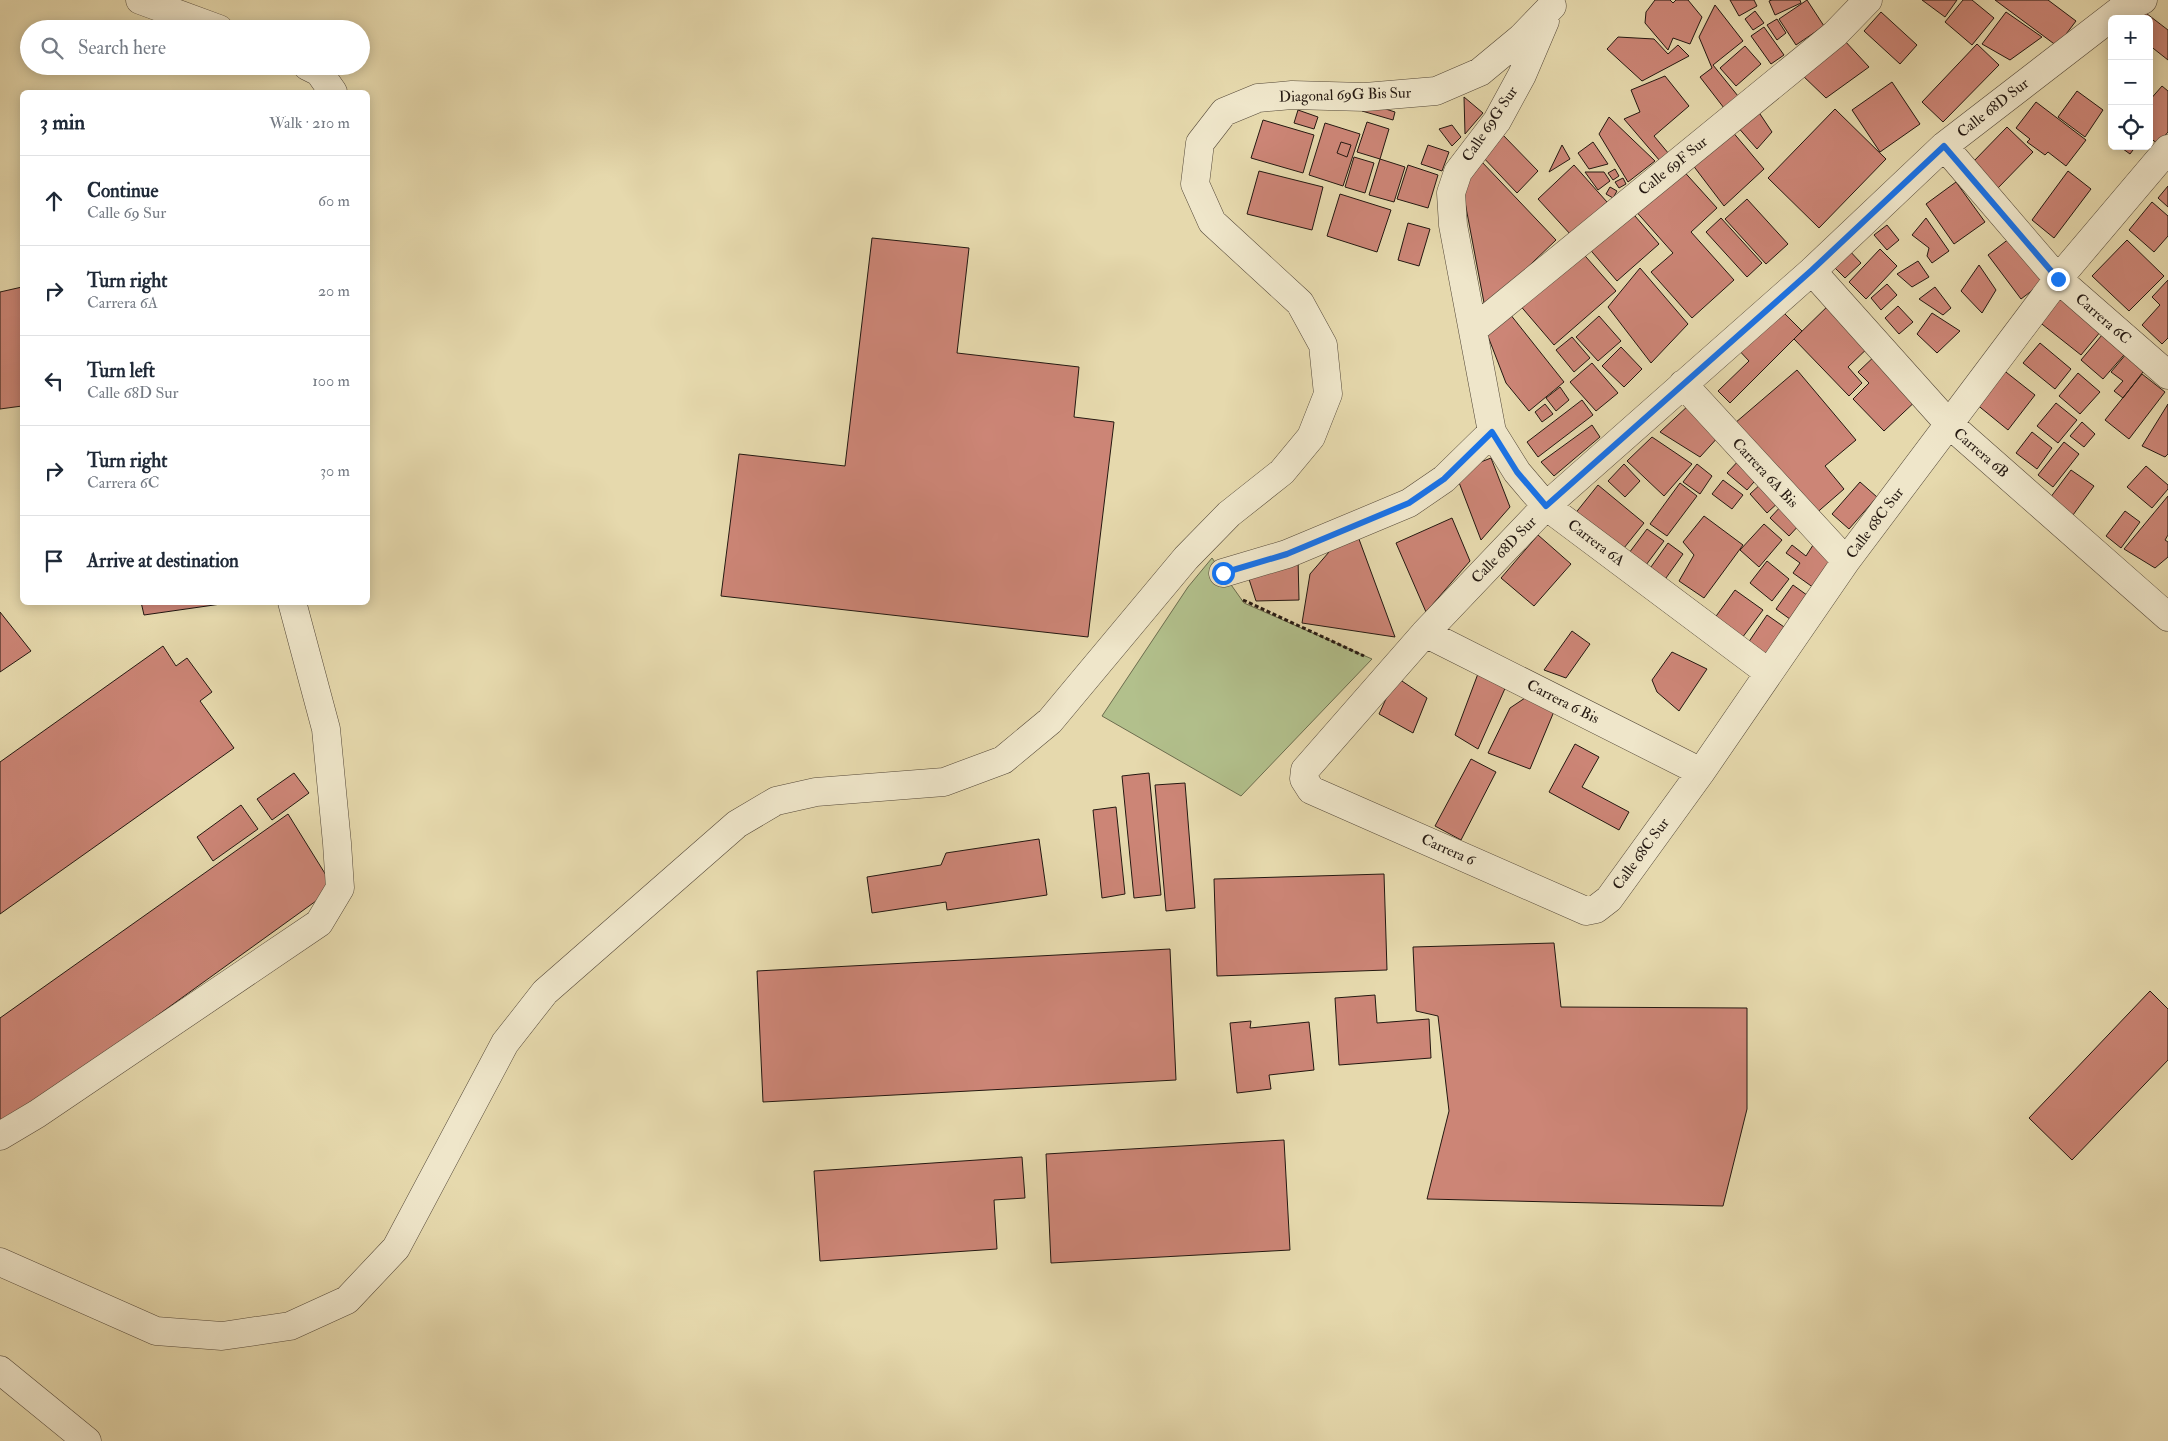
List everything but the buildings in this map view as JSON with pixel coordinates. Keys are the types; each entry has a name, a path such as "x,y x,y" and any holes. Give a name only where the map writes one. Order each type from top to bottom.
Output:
{"street":[{"path":"140,0 194,20"},
{"name":"Calle 69F Sur","path":"1474,329 1835,34 1868,0"},
{"name":"Calle 68D Sur","path":"1304,779 1305,770 1425,632 1546,506 1812,270 1944,146 2119,10 2144,0"},
{"name":"Diagonal 69G Bis Sur","path":"0,1262 156,1331 222,1336 290,1326 347,1300 396,1248 505,1043 545,992 737,824 776,801 816,792 944,782 1003,760 1050,721 1186,558 1229,514 1282,472 1311,437 1328,394 1323,345 1300,304 1212,222 1195,184 1200,143 1224,112 1258,98 1292,95 1365,97 1436,91 1480,72 1521,38 1552,3"},
{"name":"Calle 69G Sur","path":"1450,193 1458,172 1496,120 1522,75 1552,3"},
{"path":"321,75 332,90"},
{"name":"Carrera 6C","path":"1944,146 2058,279 2168,376"},
{"name":"Calle 68C Sur","path":"1596,909 1609,899 1701,772 1846,561 2058,279 2165,159"},
{"name":"Carrera 6A","path":"1450,193 1453,225 1492,432 1517,472 1546,506 1769,674"},
{"name":"Carrera 6B","path":"1812,270 1949,424 2168,616"},
{"name":"Carrera 6A Bis","path":"1683,384 1846,561"},
{"path":"1223,573 1287,554 1409,503 1444,479 1492,432"},
{"path":"0,1136 37,1114 319,923 340,888 326,729 293,605"},
{"name":"Carrera 6 Bis","path":"1425,632 1701,772"},
{"name":"Carrera 6","path":"1304,779 1311,790 1586,911 1596,909"},
{"path":"0,1370 87,1441"}],"path":[{"path":"1223,573 1244,602 1393,669"}],"green space":[{"path":"1212,558 1244,603 1372,659 1241,796 1102,716 1188,587"}],"route":[{"path":"1223,573 1287,554 1409,503 1444,479 1492,432 1517,472 1546,506 1812,270 1944,146 2058,279"}]}
